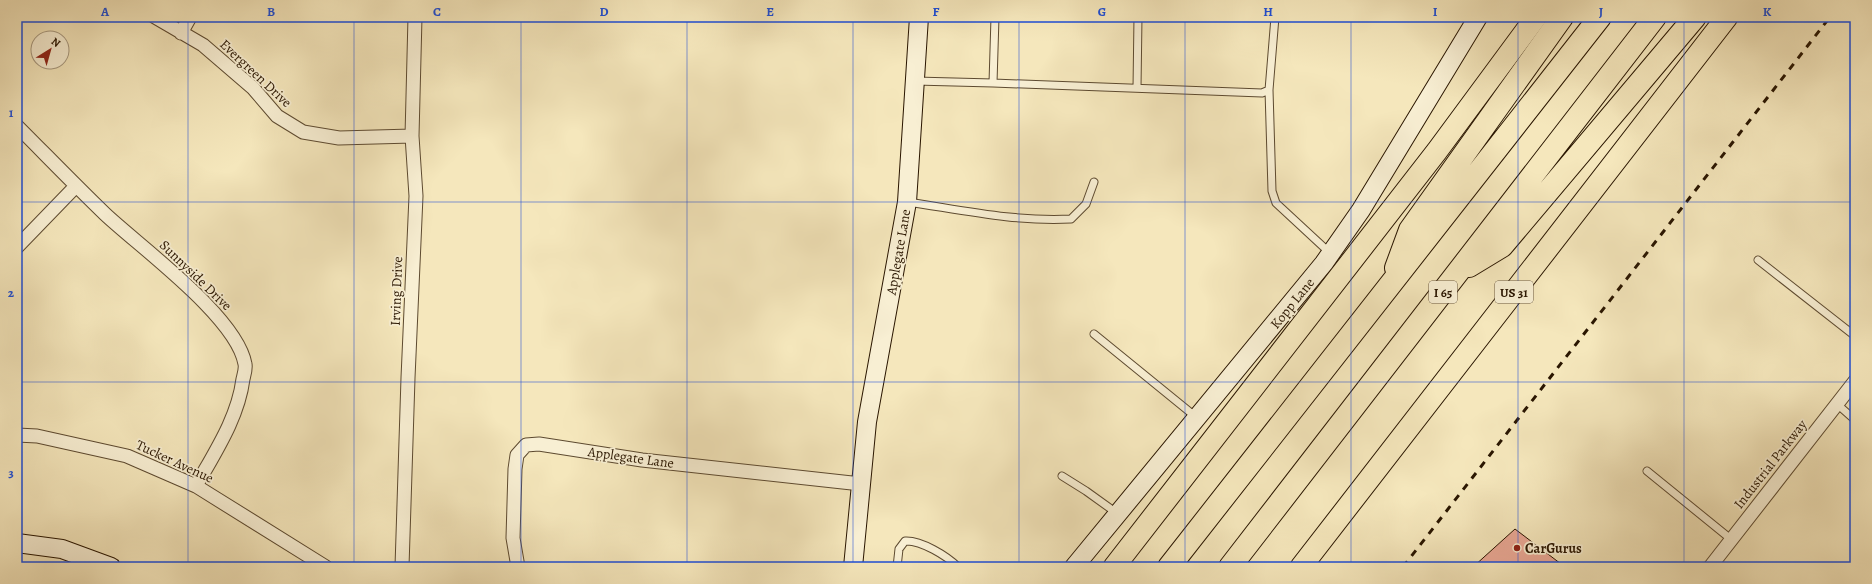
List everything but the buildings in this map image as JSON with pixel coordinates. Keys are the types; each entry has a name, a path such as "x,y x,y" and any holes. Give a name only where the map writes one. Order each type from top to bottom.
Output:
{"highway":[{"path":"1390,285 1410,230 1562,17"},
{"path":"1169,567 1600,17"},
{"name":"I 65","path":"1230,567 1655,17"},
{"path":"1458,273 1502,246 1695,17"}],"main road":[{"path":"1114,567 1437,151 1536,17"},
{"name":"US 31","path":"1301,567 1727,17"}],"street":[{"name":"Evergreen Drive","path":"155,17 203,45 253,88 277,116 303,132 339,138 412,136"},
{"path":"182,33 190,17"},
{"name":"Irving Drive","path":"402,567 416,196 412,136 415,17"},
{"name":"Applegate Lane","path":"853,567 867,422 907,202 919,17"},
{"name":"Kopp Lane","path":"1074,567 1198,418 1331,254 1361,210 1478,17"},
{"name":"Sunnyside Drive","path":"17,126 76,186 175,274 217,317 235,338 245,365 241,397 226,432 196,486"},
{"path":"17,247 76,186"},
{"name":"Industrial Parkway","path":"1710,567 1855,381"},
{"name":"Tucker Avenue","path":"17,435 37,436 127,456 196,486 326,567"},
{"name":"Applegate Lane","path":"518,567 514,538 515,469 517,455 526,445 539,444 642,460 861,484"},
{"path":"17,543 62,549 111,567"}],"lane":[{"path":"993,83 995,17"},
{"path":"1136,88 1138,17"},
{"path":"1275,17 1269,90 1272,191 1276,203 1331,254"},
{"path":"915,81 1262,93 1269,90"},
{"path":"907,202 964,210 981,215 1046,220 1071,219 1086,204 1094,182"},
{"path":"1758,260 1855,336"},
{"path":"1094,334 1198,418"},
{"path":"1837,404 1855,420"},
{"path":"1647,471 1732,540"},
{"path":"1062,476 1118,514"},
{"path":"897,567 899,549 905,541 914,540 950,559 958,567"}],"railway":[{"path":"1403,567 1830,17"}],"place":[{"name":"CarGurus","path":"1517,548"}]}
